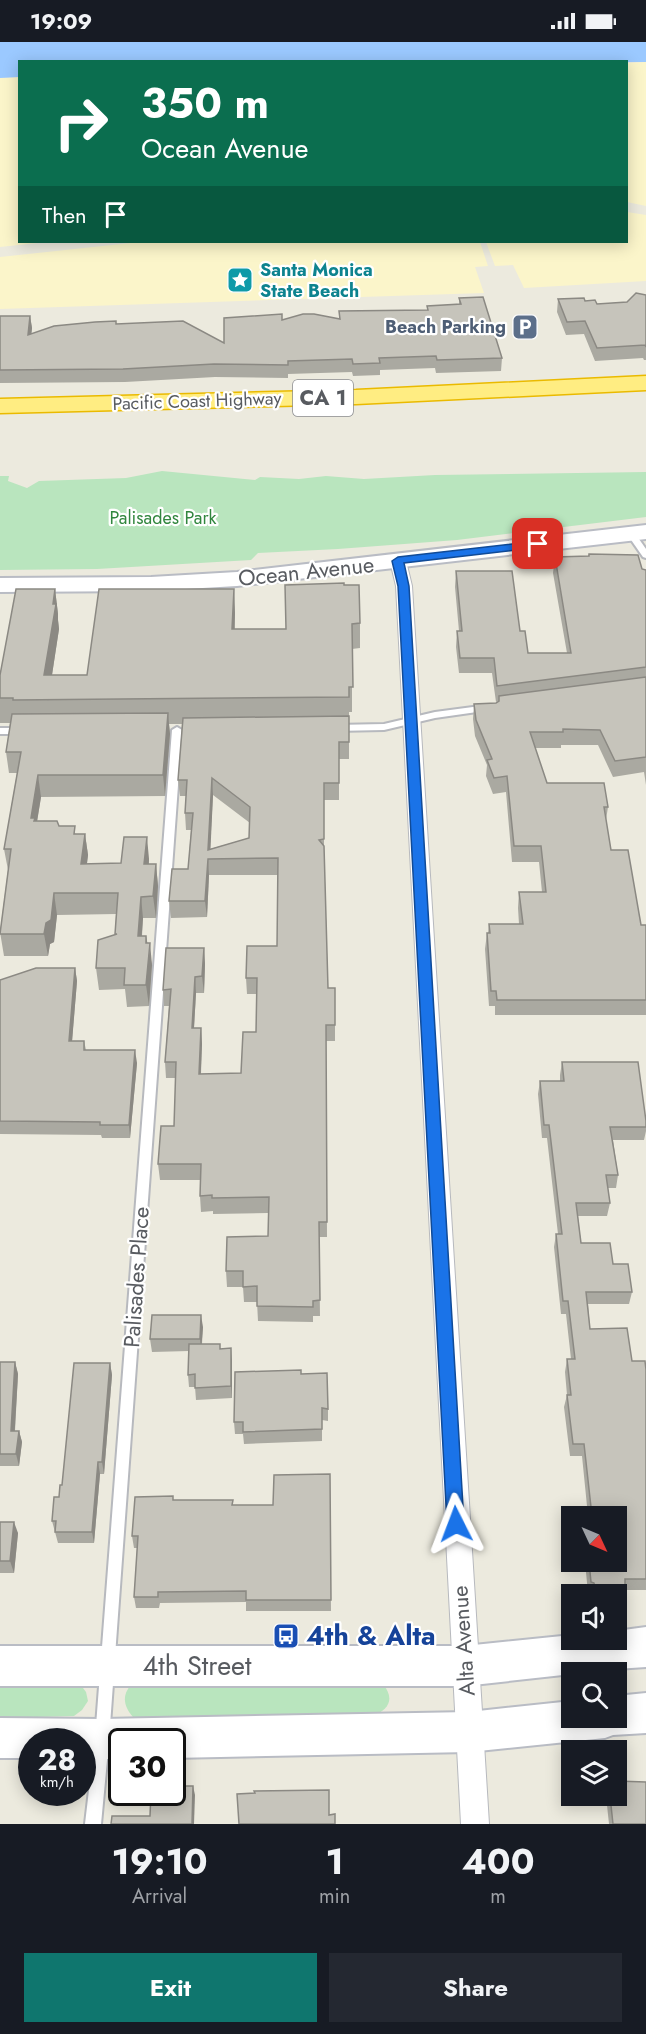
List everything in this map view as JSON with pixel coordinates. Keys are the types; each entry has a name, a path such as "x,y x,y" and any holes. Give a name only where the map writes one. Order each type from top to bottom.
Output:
{"highway":[{"name":"Pacific Coast Highway","path":"0,406 356,397 646,382"}],"street":[{"name":"Ocean Avenue","path":"0,585 197,582 639,533"},
{"name":"Alta Avenue","path":"398,561 404,586 464,1666 475,1824"},
{"name":"4th Street","path":"0,1666 464,1666 646,1647"},
{"path":"627,1715 646,1713"},
{"path":"0,1738 102,1739 469,1732 561,1723"}],"lane":[{"path":"639,533 646,555"},
{"path":"320,729 384,727 500,706"},
{"name":"Palisades Place","path":"93,1824 102,1739 177,730"},
{"path":"0,731 35,731"}],"green space":[{"name":"Palisades Park","path":"162,471 255,480 260,477 299,479 326,476 364,479 435,475 646,472 646,517 457,540 258,553 251,560 97,569 0,570 0,476 9,476 8,481 27,488 39,481 126,478"},
{"path":"0,1681 80,1684 86,1692 88,1701 74,1716 0,1718"},
{"path":"134,1682 383,1684 389,1694 389,1699 386,1707 373,1716 133,1717 127,1708 125,1699 127,1690"}],"sand":[{"path":"646,62 646,206 628,202 628,63"},
{"path":"18,77 18,243 38,243 0,247 0,78"},
{"path":"628,212 646,215 646,281 524,288 513,265 495,266 486,243 628,243"},
{"name":"Santa Monica State Beach","path":"131,243 480,243 488,266 475,267 484,293 0,309 0,257"}],"water":[{"path":"0,42 646,42 646,62 628,62 628,60 18,60 18,77 0,78"}],"building":[{"path":"636,293 646,295 646,347 645,345 597,348 585,321 567,322 558,299 584,298 585,301 595,300 597,304 627,302"},
{"path":"483,297 502,358 437,360 436,356 379,358 380,363 353,364 352,359 288,361 288,365 214,364 123,369 0,370 0,316 30,316 28,335 54,326 95,322 116,321 116,324 183,321 224,343 224,318 282,314 282,320 303,314 314,314 340,319 339,311 428,310 427,306 461,304 459,298"},
{"path":"589,554 638,555 642,569 646,570 646,667 497,686 494,658 460,658 457,631 462,631 456,571 512,571 520,631 525,631 528,653 571,653 555,557 589,556"},
{"path":"344,583 344,585 359,585 360,623 352,624 353,687 349,687 349,697 13,700 13,698 0,698 0,675 16,589 55,589 53,604 56,604 44,675 87,675 99,589 234,589 232,629 286,629 285,585"},
{"path":"646,677 646,757 615,761 600,730 563,729 563,732 530,732 547,783 604,783 608,807 604,807 611,850 628,850 641,925 646,925 646,1000 497,1000 496,991 491,991 487,933 490,933 489,924 523,924 519,892 546,892 541,846 514,846 507,776 494,778 487,760 492,759 476,720 474,704 496,703 499,701 499,696"},
{"path":"168,713 163,775 38,775 31,818 35,818 34,821 57,821 59,826 75,826 74,834 85,834 81,864 121,863 124,837 147,837 144,864 156,864 153,896 141,897 138,936 146,936 146,943 150,943 146,985 124,985 125,968 96,968 98,940 117,934 115,934 118,893 54,893 51,920 46,923 44,934 0,934 11,849 4,849 21,752 6,752 12,714"},
{"path":"349,716 349,742 339,742 339,783 324,783 324,839 319,840 324,846 328,988 335,988 335,1025 326,1025 327,1222 319,1222 320,1300 313,1301 313,1307 257,1306 257,1286 243,1287 243,1271 226,1271 227,1237 268,1236 269,1197 212,1198 212,1195 200,1196 201,1164 158,1164 161,1126 174,1126 176,1062 165,1062 171,989 163,990 166,948 204,948 202,976 195,977 192,1028 201,1028 199,1074 241,1073 243,1032 256,1032 257,978 246,978 247,946 277,946 278,858 208,859 205,901 169,901 172,869 188,869 193,813 185,813 187,780 178,780 183,718","holes":["212,778 250,807 249,838 208,850"]},
{"path":"36,968 75,968 69,1041 84,1041 84,1050 135,1050 129,1125 100,1125 100,1122 0,1121 0,980"},
{"path":"562,1062 638,1062 646,1121 646,1127 610,1127 618,1175 606,1175 610,1203 576,1203 581,1243 610,1243 613,1264 628,1264 632,1292 586,1292 590,1329 627,1328 632,1361 645,1361 646,1579 625,1579 625,1584 594,1584 591,1582 590,1572 627,1572 627,1506 591,1506 584,1444 573,1444 567,1395 571,1395 567,1359 575,1359 568,1301 563,1301 556,1234 562,1234 549,1125 544,1125 540,1081 564,1081"},
{"path":"152,1315 201,1315 200,1339 150,1339"},
{"path":"189,1344 220,1344 220,1349 231,1348 231,1386 195,1388 195,1374 188,1375"},
{"path":"0,1362 15,1362 11,1431 19,1431 16,1454 0,1454"},
{"path":"74,1363 110,1363 102,1462 98,1462 92,1532 55,1532 56,1521 52,1521 54,1497 59,1497 60,1485 62,1485"},
{"path":"301,1370 301,1374 327,1373 328,1409 322,1408 322,1429 243,1432 243,1422 234,1422 235,1372"},
{"path":"330,1474 331,1600 246,1600 246,1591 158,1592 158,1597 134,1597 138,1536 132,1536 135,1497 173,1496 173,1500 233,1500 232,1505 273,1505 274,1475"},
{"path":"0,1522 14,1522 10,1561 0,1561"},
{"path":"627,1781 646,1782 646,1824 613,1824 611,1806 627,1806"},
{"path":"186,1786 193,1786 192,1824 111,1824 112,1816 150,1816 150,1806 186,1806"},
{"path":"329,1790 329,1815 335,1814 335,1824 239,1824 237,1794 255,1793 254,1791"}],"place":[{"name":"Santa Monica State Beach","path":"240,280"},
{"name":"Beach Parking","path":"525,327"},
{"name":"4th & Alta","path":"286,1636"}],"route":[{"path":"456,1524 404,586 398,561 538,544"}]}
